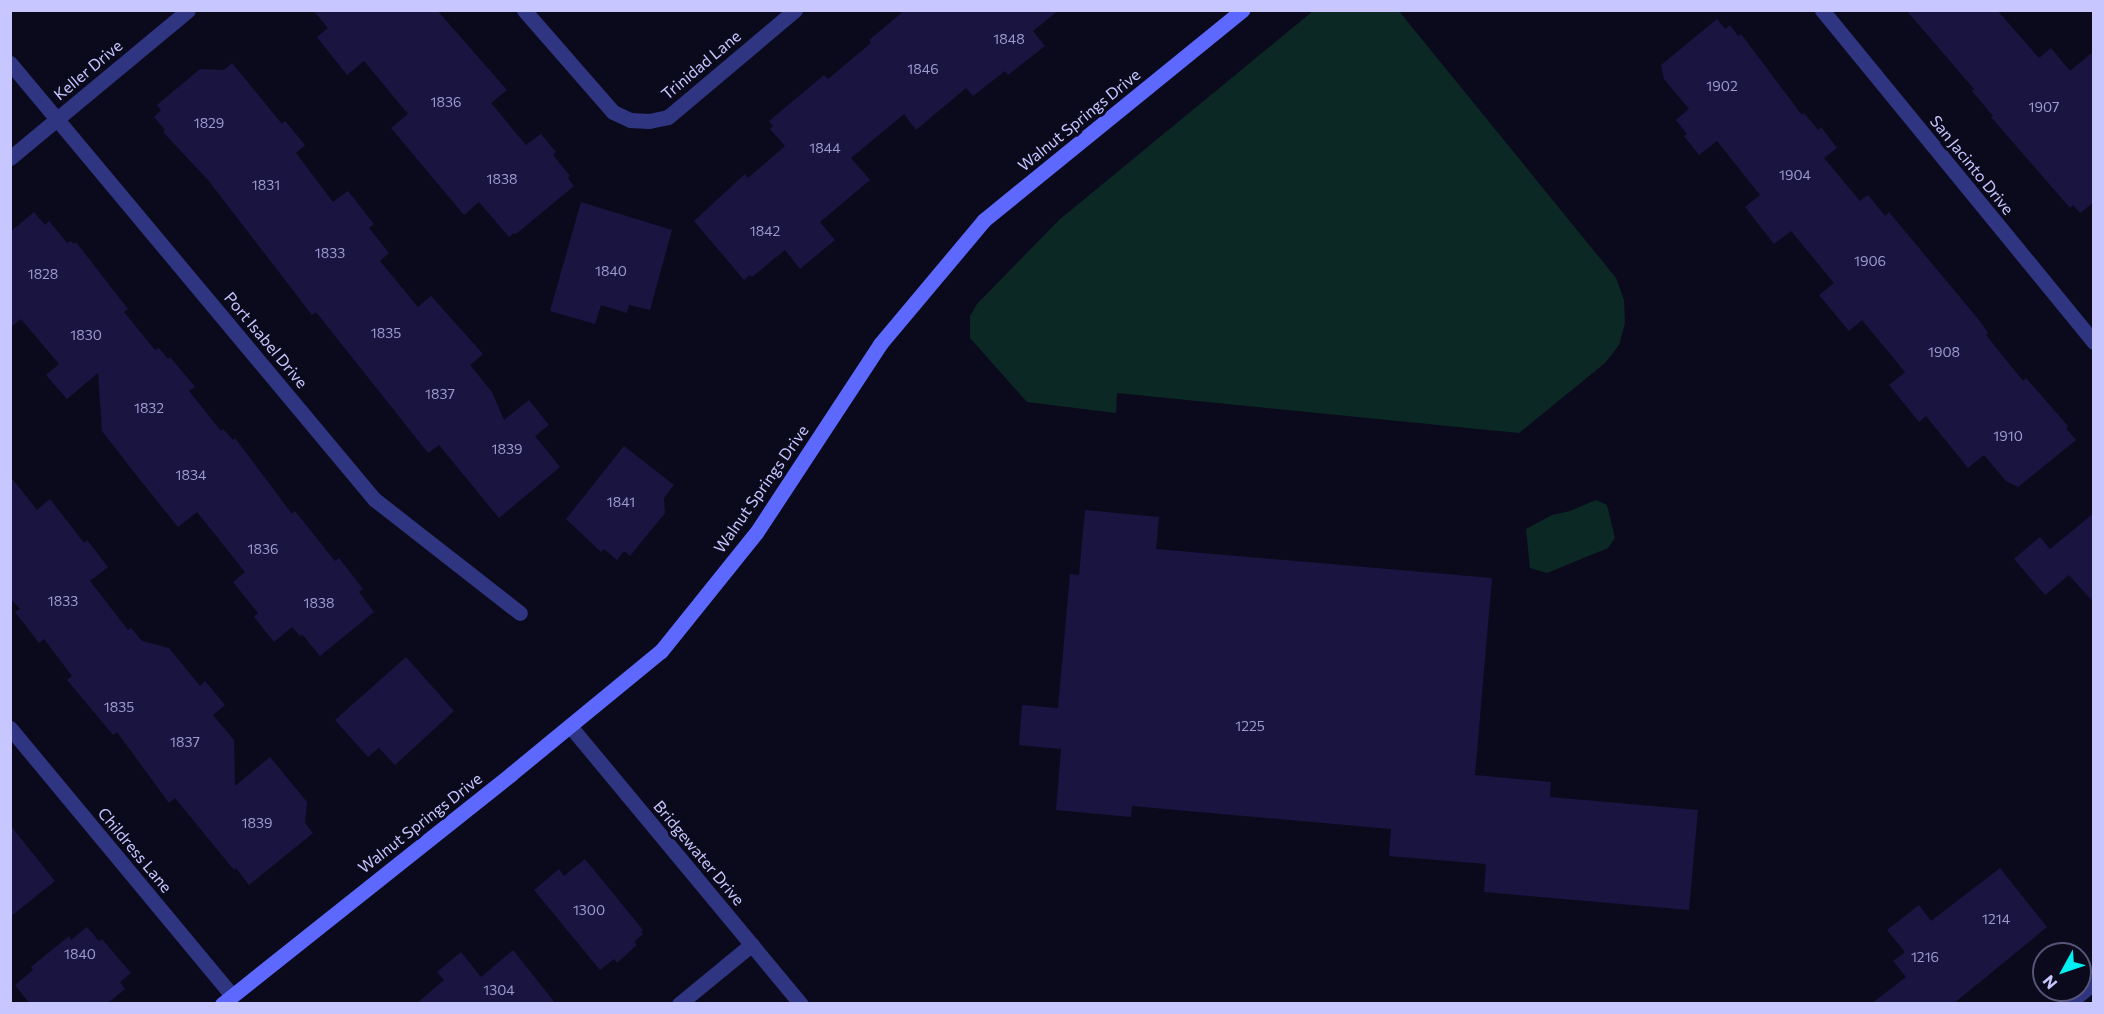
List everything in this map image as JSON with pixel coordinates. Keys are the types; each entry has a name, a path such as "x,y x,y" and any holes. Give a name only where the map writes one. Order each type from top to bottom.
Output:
{"street":[{"name":"Keller Drive","path":"10,158 188,10"},
{"name":"Trinidad Lane","path":"524,10 613,112 630,120 649,121 668,117 795,10"},
{"name":"Walnut Springs Drive","path":"227,999 661,651 756,533 879,344 984,220 1242,10"},
{"name":"San Jacinto Drive","path":"1822,10 2094,342"},
{"name":"Port Isabel Drive","path":"10,63 374,499 520,613"},
{"name":"Bridgewater Drive","path":"570,726 801,1004"},
{"name":"Childress Lane","path":"10,728 227,999"},
{"path":"679,1004 752,944"},
{"path":"2068,1004 2094,982"}],"green space":[{"path":"1398,10 1616,278 1624,300 1625,323 1619,345 1605,363 1519,433 1117,393 1116,413 1027,402 970,338 970,316 977,304 1059,220 1313,11"},
{"path":"1596,500 1607,505 1615,538 1608,548 1547,573 1530,568 1526,529 1552,515 1570,511"}],"building":[{"path":"313,10 437,10 507,90 491,103 526,145 541,134 556,152 553,155 570,176 568,178 574,186 516,234 509,237 479,202 464,215 391,128 408,114 364,61 347,75 317,37 328,28"},
{"path":"905,10 1059,10 1033,31 1045,46 1008,75 1005,71 973,96 966,88 916,130 904,114 851,158 870,180 820,222 835,240 800,269 785,250 752,277 750,275 744,280 694,221 745,174 748,178 785,146 770,129 773,126 769,121 824,75 828,79 871,43 869,40"},
{"path":"1906,10 1997,10 2039,58 2051,48 2070,71 2094,51 2094,202 2080,213 2073,205 2070,208 1991,117 1993,116 1972,91 1974,89"},
{"path":"1717,19 1725,29 1730,25 1738,36 1741,34 1802,115 1804,113 1818,130 1821,127 1837,148 1824,158 1860,201 1868,195 1885,216 1889,212 1979,320 1988,333 1986,335 2023,381 2026,378 2068,426 2066,428 2076,440 2018,487 2006,481 1984,455 1968,468 1926,416 1919,422 1889,385 1905,372 1862,320 1849,331 1819,295 1834,283 1791,231 1774,244 1745,207 1760,195 1717,141 1699,155 1684,136 1687,134 1676,120 1689,109 1664,79 1661,65"},
{"path":"232,63 282,124 285,121 305,145 296,153 333,202 348,191 374,224 369,228 389,253 380,261 418,307 431,296 483,354 470,365 492,392 504,420 529,400 549,425 535,436 560,467 499,518 439,445 428,453 316,312 312,315 208,180 163,132 165,130 154,117 161,110 157,105 200,69 224,70"},
{"path":"581,202 672,230 650,310 629,305 627,313 601,305 595,324 550,311"},
{"path":"34,212 45,225 49,221 67,243 76,242 128,309 124,312 155,350 159,348 168,359 170,357 195,387 189,391 221,431 223,429 233,440 235,438 292,514 295,511 335,561 339,558 363,589 359,592 374,612 320,656 302,634 300,636 292,627 274,642 254,617 258,613 233,582 245,572 197,512 178,527 137,476 102,431 98,373 67,399 46,375 59,364 21,319 10,328 10,232"},
{"path":"624,446 674,485 664,498 665,513 630,556 624,551 617,560 604,549 601,552 566,519"},
{"path":"10,476 37,510 50,499 84,543 87,540 108,567 90,581 128,630 131,628 142,641 169,648 200,686 205,681 225,705 213,715 234,740 235,786 270,757 307,802 305,823 313,833 249,885 175,798 169,803 117,732 113,735 67,680 72,676 44,639 39,643 15,612 20,609 10,598"},
{"path":"1085,510 1159,517 1156,549 1492,578 1475,775 1551,782 1550,797 1698,810 1689,910 1484,892 1486,864 1389,856 1391,829 1132,806 1131,817 1056,810 1061,749 1019,745 1022,705 1058,708 1070,574 1079,575"},
{"path":"2094,513 2094,603 2069,575 2045,595 2014,559 2040,537 2050,549"},
{"path":"406,657 454,711 395,765 379,748 368,757 335,720"},
{"path":"10,825 55,881 10,917"},
{"path":"585,859 643,930 641,932 643,934 634,942 637,945 617,963 614,959 600,970 534,890 559,869 564,876"},
{"path":"2000,868 2047,927 1953,1004 1871,1004 1906,977 1893,961 1905,952 1887,930 1919,905 1931,921"},
{"path":"87,927 99,941 102,939 131,973 120,982 125,989 107,1004 30,1004 15,985 33,970 31,967 69,936 71,940"},
{"path":"513,950 556,1004 416,1004 444,980 437,972 461,952 481,977"}]}
